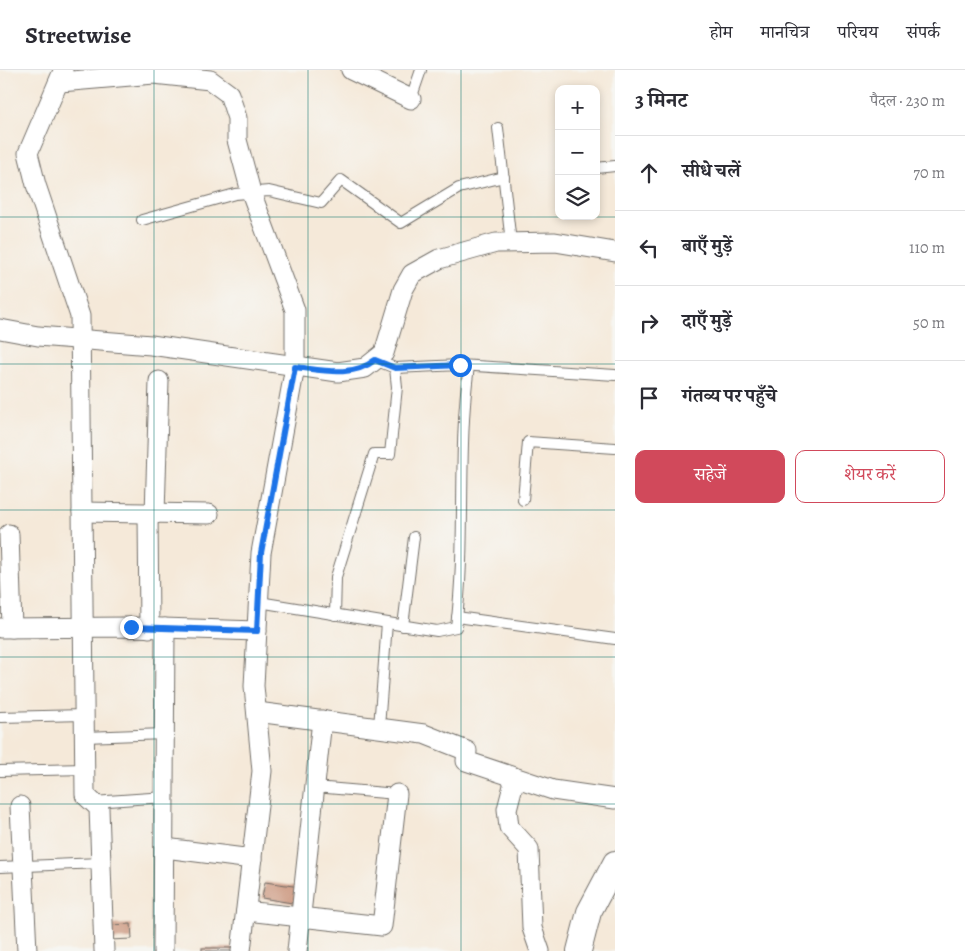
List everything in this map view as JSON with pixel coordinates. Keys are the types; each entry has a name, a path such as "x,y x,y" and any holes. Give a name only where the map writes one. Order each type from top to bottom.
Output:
{"street":[{"path":"351,70 411,99"},
{"path":"104,951 99,808 85,795 80,316 36,186 28,153 61,76 154,74 210,80 229,94 237,118 236,140 251,192 295,310 295,367 261,553 254,686 262,772 241,951"},
{"path":"0,329 38,336 151,345 338,372 365,368 384,353 403,290 412,274 439,259 496,243 511,242 555,242 615,252"},
{"path":"159,381 151,513 164,734 165,848 163,951"},
{"path":"82,512 209,514"},
{"path":"9,534 6,628 84,627 257,631"},
{"path":"256,712 424,734 467,751 466,761 515,778 553,790 615,799"},
{"path":"297,951 322,720"},
{"path":"515,778 507,809 509,827 529,849 532,928 540,951"},
{"path":"246,911 382,926 397,794"},
{"path":"20,806 27,951"},
{"path":"165,848 252,859"},
{"path":"579,951 589,912 615,863"}],"lane":[{"path":"411,99 421,70"},
{"path":"498,128 511,242"},
{"path":"600,168 615,166"},
{"path":"142,220 234,194 251,192 269,191 321,203 341,180 401,223 459,188 504,177"},
{"path":"375,360 395,368 469,366 615,375"},
{"path":"258,602 437,631 456,627 462,528 463,410 469,366"},
{"path":"335,615 336,577 374,454 390,454 397,387 395,368"},
{"path":"523,500 528,442 615,448"},
{"path":"403,626 414,536"},
{"path":"457,617 615,639"},
{"path":"379,727 387,624"},
{"path":"0,716 85,715"},
{"path":"85,737 164,734"},
{"path":"0,771 85,769"},
{"path":"315,787 397,794"},
{"path":"92,802 164,797"},
{"path":"0,867 101,863"}],"building":[{"path":"265,882 300,887 298,904 262,898"},
{"path":"131,924 132,939 109,940 108,925"},
{"path":"202,948 233,948 233,951 202,951"}],"route":[{"path":"131,627 257,631 261,553 295,367 338,372 365,368 375,360 395,368 460,365"}]}
